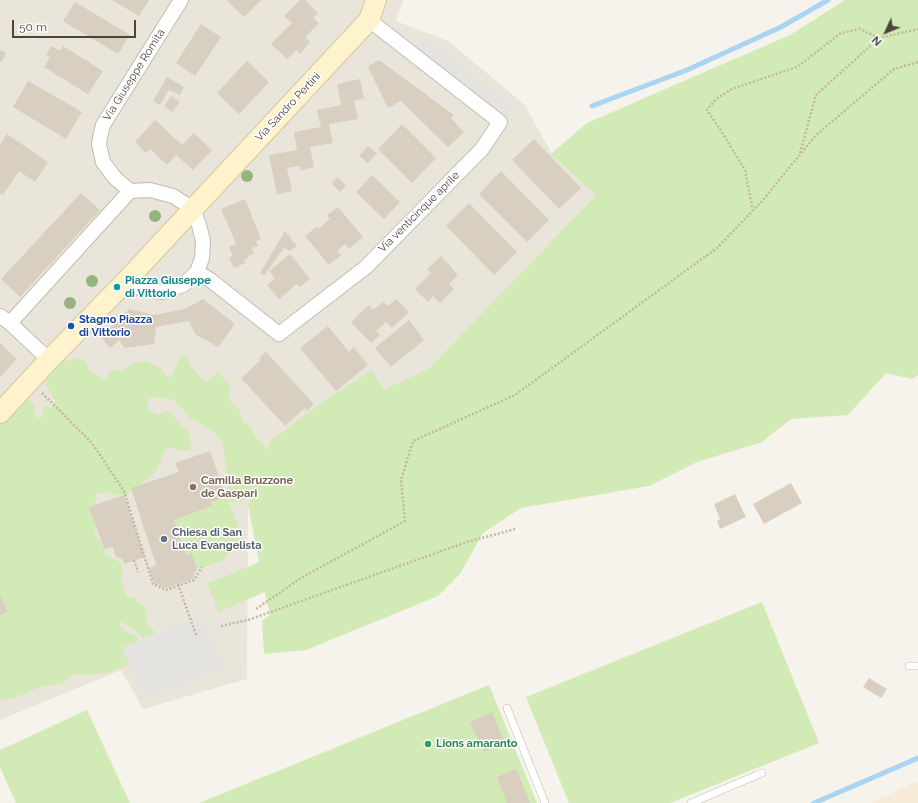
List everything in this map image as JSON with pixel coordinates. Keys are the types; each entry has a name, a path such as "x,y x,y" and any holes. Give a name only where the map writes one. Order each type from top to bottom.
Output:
{"street":[{"name":"Via Giuseppe Romita","path":"130,191 112,174 103,162 99,144 103,125 181,0"},
{"name":"Via Sandro Pertini","path":"193,209 368,20 376,0"},
{"name":"Via venticinque aprile","path":"198,272 279,334 366,267 482,149 500,122 368,20"},
{"path":"49,360 5,319 130,191 150,190 173,196 193,209 203,241 202,258 198,272 183,285 162,292 140,288 126,281"},
{"path":"0,413 193,209"}],"lane":[{"path":"908,666 918,666"},
{"path":"507,708 545,803"},
{"path":"691,803 762,773"}],"path":[{"path":"753,211 745,170 707,110 716,99 732,89 797,68 842,33 860,29 879,38"},
{"path":"799,156 816,95 879,38 918,29"},
{"path":"256,609 301,578 405,521 401,480 413,442 514,395 717,248 762,201 816,135 894,69 918,62"},
{"path":"40,392 92,443 124,491 153,584 166,590 178,584 194,580 202,567"},
{"path":"221,626 248,620 467,542 515,529"},
{"path":"134,560 138,572"},
{"path":"178,584 196,635"}],"shaded area":[{"path":"0,0 403,0 396,21 448,41 524,104 552,154 596,195 428,369 248,505 247,679 143,709 121,670 0,720"},
{"path":"427,39 512,106 507,116 417,48"},
{"path":"200,614 223,667 146,698 122,648"},
{"path":"918,781 918,803 871,803"}],"green space":[{"path":"845,0 918,0 918,375 912,379 886,373 848,415 791,419 762,442 697,462 649,486 521,508 483,533 460,574 438,596 306,650 264,654 262,621 270,615 265,592 219,612 207,584 259,562 248,505 251,497 239,502 229,502 243,538 222,561 197,569 192,553 186,555 174,520 212,506 211,502 224,497 229,487 222,441 209,428 190,418 175,401 162,397 149,398 147,401 148,408 151,411 158,415 166,411 170,412 190,434 190,450 185,451 168,448 164,451 157,470 136,490 125,495 116,495 108,492 96,495 95,503 99,514 99,523 94,530 107,555 116,559 121,565 123,574 121,581 127,597 135,599 144,607 148,624 157,634 146,644 139,633 120,621 119,625 125,631 136,636 139,644 132,663 108,673 87,675 73,674 63,682 55,685 43,686 14,698 0,700 0,416 22,399 30,400 35,407 35,416 39,418 43,417 42,408 46,406 50,408 54,404 55,400 46,385 46,380 49,373 58,363 75,359 84,359 90,370 101,379 106,379 110,371 114,369 122,372 132,363 145,361 160,368 168,378 172,376 179,360 186,355 191,367 204,381 208,382 217,372 227,382 230,390 229,398 231,402 240,411 243,422 251,427 254,435 267,450 270,441 324,401 372,370 383,390 428,369 596,195 551,154 587,123 790,35"},
{"path":"762,602 819,743 670,803 569,803 526,697"},
{"name":"Lions amaranto","path":"489,685 537,803 199,803"},
{"path":"87,710 130,803 16,803 0,767 0,750"}],"building":[{"path":"112,0 149,0 139,16"},
{"path":"261,0 244,17 227,1"},
{"path":"300,0 305,0 318,13 313,18 319,23 305,37 310,42 300,54 296,50 287,59 271,44 292,23 284,16"},
{"path":"75,2 130,35 118,54 63,21"},
{"path":"201,24 221,37 195,76 176,63"},
{"path":"52,46 60,51 63,46 103,71 88,94 44,67 50,58 46,55"},
{"path":"0,50 6,53 2,61 0,61"},
{"path":"379,60 454,115 451,118 464,132 448,147 401,101 388,108 368,67"},
{"path":"247,61 269,82 239,114 217,93"},
{"path":"167,77 184,87 180,95 169,90 160,105 153,101"},
{"path":"360,79 364,99 354,100 358,119 329,124 333,143 310,147 314,167 301,170 300,166 287,168 292,191 277,194 269,155 297,150 294,132 321,127 317,110 341,105 337,84"},
{"path":"28,81 82,112 66,139 13,107"},
{"path":"171,96 180,102 172,112 164,106"},
{"path":"155,120 182,145 194,133 212,150 193,170 176,155 167,165 150,149 146,153 135,142"},
{"path":"402,124 436,158 412,183 378,149"},
{"path":"7,134 48,162 35,182 19,171 3,195 0,193 0,145"},
{"path":"534,139 581,188 559,209 512,160"},
{"path":"368,146 377,153 368,163 359,156"},
{"path":"501,171 549,220 527,242 479,194"},
{"path":"372,175 400,202 384,219 356,192"},
{"path":"338,177 346,186 340,192 332,183"},
{"path":"81,193 100,210 20,297 1,279"},
{"path":"245,199 261,239 256,241 258,246 252,248 254,254 248,256 249,258 244,260 245,263 234,268 229,258 233,256 229,247 236,244 221,209"},
{"path":"469,203 517,252 494,275 446,226"},
{"path":"338,207 363,237 349,249 345,244 337,251 341,255 329,265 305,236 316,227 318,229 330,219 327,215"},
{"path":"285,231 297,246 290,251 284,248 264,276 260,273"},
{"path":"290,254 310,279 300,287 297,284 279,299 267,285 275,278 269,271"},
{"path":"441,256 458,275 449,284 454,289 440,303 433,296 428,302 415,289 431,273 427,269"},
{"path":"203,299 235,324 218,347 195,334 189,321 156,327 154,344 125,348 119,340 110,348 101,338 129,309 154,315 185,309"},
{"path":"396,299 409,312 392,328 386,322 376,331 380,335 371,343 351,322 369,305 373,310 383,302 388,306"},
{"path":"409,320 424,340 391,367 375,348"},
{"path":"328,326 349,352 354,347 368,365 336,391 300,348"},
{"path":"0,343 17,359 0,377"},
{"path":"266,352 314,404 307,411 305,408 285,426 241,378 261,360 259,358"},
{"path":"210,451 226,497 211,502 212,506 174,520 186,555 192,553 197,569 192,579 166,588 154,583 149,568 156,565 131,488 179,472 175,463"},
{"path":"791,483 802,503 764,524 753,504"},
{"path":"735,494 746,517 720,529 717,521 720,519 714,504"},
{"path":"124,495 145,557 124,564 123,559 116,557 113,547 104,549 89,507"},
{"path":"0,594 8,612 0,615"},
{"path":"869,678 887,689 881,698 863,687"},
{"path":"492,712 505,743 484,752 470,722"},
{"path":"516,769 530,803 507,803 497,777"}],"waterway":[{"path":"592,106 687,70 781,27 828,0"},
{"path":"814,803 918,758"}],"place":[{"name":"Piazza Giuseppe di Vittorio","path":"117,287"},
{"name":"Stagno Piazza di Vittorio","path":"71,326"},
{"name":"Camilla Bruzzone de Gaspari","path":"193,487"},
{"name":"Chiesa di San Luca Evangelista","path":"164,539"},
{"name":"Lions amaranto","path":"428,744"}]}
